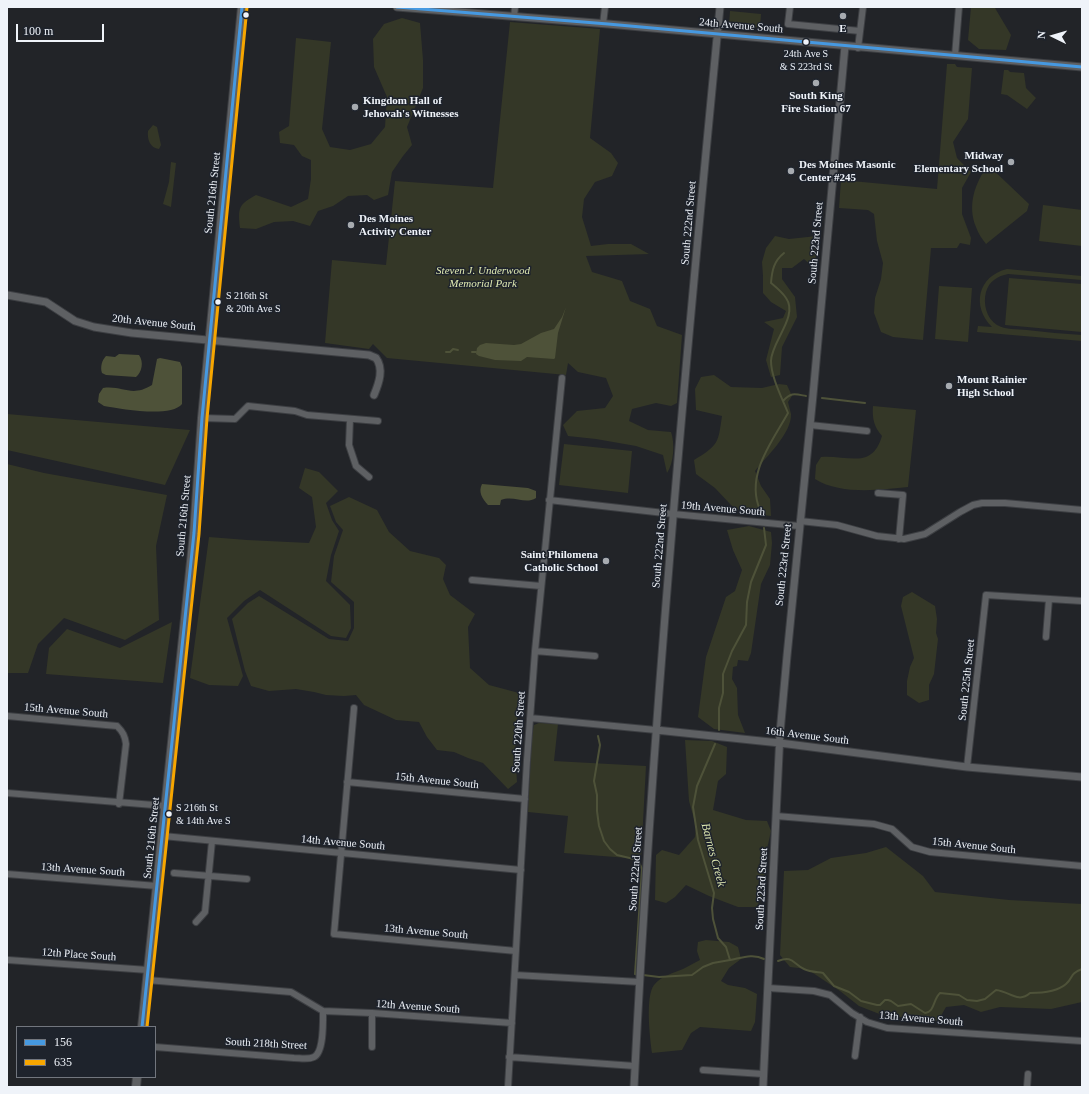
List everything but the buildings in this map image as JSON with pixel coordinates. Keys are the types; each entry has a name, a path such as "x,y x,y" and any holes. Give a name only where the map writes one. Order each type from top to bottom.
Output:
{"main road":[{"name":"South 216th Street","path":"142,1026 194,533 202,418 242,7"}],"street":[{"name":"24th Avenue South","path":"397,7 1082,67"},
{"path":"514,17 515,7"},
{"path":"603,24 605,7"},
{"name":"South 222nd Street","path":"634,1087 656,730 673,514 720,7"},
{"path":"790,7 788,24 860,31"},
{"path":"858,48 863,7"},
{"path":"955,56 959,7"},
{"name":"South 223rd Street","path":"763,1087 780,743 799,524 810,425 845,46"},
{"name":"20th Avenue South","path":"7,295 46,302 75,321 94,327 369,355 376,358 379,362 380,374 378,386 374,395"},
{"name":"South 220th Street","path":"508,1087 535,650 562,378"},
{"path":"202,418 235,418 248,406 295,411 307,415 378,421"},
{"path":"350,419 349,445 356,466 369,478"},
{"path":"810,425 866,431"},
{"path":"878,493 903,495 899,539"},
{"name":"19th Avenue South","path":"550,500 673,514 799,524 837,525 877,536 899,539 925,534 973,505 1006,503 1082,510"},
{"path":"472,580 541,586"},
{"name":"South 225th Street","path":"967,767 986,595 1050,599"},
{"path":"1046,637 1050,599 1082,601"},
{"path":"535,650 596,656"},
{"path":"340,853 354,708"},
{"name":"15th Avenue South","path":"7,716 117,726 125,736 126,744 119,804"},
{"name":"16th Avenue South","path":"530,718 780,743 967,767 1082,777"},
{"name":"15th Avenue South","path":"347,782 525,799"},
{"path":"7,793 119,804 166,806"},
{"name":"15th Avenue South","path":"776,816 885,826 892,829 912,847 930,852 1082,866"},
{"name":"14th Avenue South","path":"163,836 521,870"},
{"path":"196,922 205,912 212,841"},
{"name":"13th Avenue South","path":"340,853 334,934 516,950"},
{"path":"174,873 247,879"},
{"name":"13th Avenue South","path":"7,874 157,886"},
{"name":"12th Place South","path":"8,960 148,970"},
{"path":"515,975 640,982"},
{"path":"147,980 291,992 323,1011"},
{"name":"13th Avenue South","path":"768,988 823,993 836,999 867,1022 887,1028 1082,1041"},
{"name":"12th Avenue South","path":"323,1011 512,1023"},
{"name":"South 218th Street","path":"156,1047 294,1058 315,1057 321,1049 323,1011"},
{"path":"372,1013 372,1047"},
{"path":"854,1056 860,1018"},
{"path":"509,1057 635,1066"},
{"path":"703,1070 763,1074"},
{"path":"1027,1087 1028,1074"}],"green space":[{"path":"971,7 1000,7 995,8 1011,35 1006,50 979,49 968,40"},
{"path":"730,11 761,14 760,28 729,25"},
{"path":"402,18 420,23 423,60 423,88 407,127 412,145 392,172 388,195 374,200 367,195 348,196 333,206 318,211 310,226 293,221 274,222 256,229 240,228 240,208 256,195 291,207 308,199 311,179 311,160 302,156 294,145 280,143 279,132 289,126 296,38 331,42 322,129 330,147 350,150 371,144 385,127 387,97 374,67 373,39 384,24"},
{"name":"Steven J. Underwood Memorial Park","path":"510,22 600,29 590,138 611,153 618,163 612,176 595,182 584,199 582,217 591,246 631,244 649,254 586,256 592,272 622,281 630,301 650,309 657,326 682,335 677,403 671,406 656,403 632,409 629,421 648,430 671,432 673,453 671,464 667,473 663,455 636,446 568,436 563,425 577,411 605,408 613,396 606,378 578,372 568,363 566,375 387,358 373,344 369,349 325,343 332,260 386,265 395,181 493,188"},
{"path":"947,64 955,64 957,67 972,68 968,119 953,142 957,158 971,172 962,188 962,214 971,238 970,245 960,243 957,248 931,248 923,340 893,337 881,332 874,313 875,298 881,279 883,263 877,241 874,214 868,210 839,208 841,180 937,189"},
{"path":"1004,70 1024,73 1026,88 1036,98 1027,109 1007,95 1001,94"},
{"path":"153,125 157,127 161,145 159,149 151,145 148,137 148,131"},
{"path":"171,162 176,163 171,207 163,204 169,182"},
{"path":"988,165 1029,204 1027,211 986,244 980,236 973,219 972,202 979,179"},
{"path":"1043,205 1082,210 1082,246 1039,241"},
{"path":"775,236 789,239 817,236 815,269 804,259 792,268 782,268 782,279 795,297 797,317 782,347 780,375 771,377 766,360 774,329 764,322 783,318 786,311 771,302 763,293 762,262 766,248"},
{"path":"1007,269 1082,276 1082,280 1008,274 1001,276 989,285 985,296 986,310 993,322 1000,327 1008,329 1082,335 1082,341 977,332 978,326 992,327 985,319 981,310 980,301 984,285 989,278"},
{"path":"1009,278 1082,284 1082,332 1005,325"},
{"path":"939,286 972,288 968,342 935,339"},
{"path":"714,375 731,387 762,388 779,384 787,385 792,396 788,402 791,414 787,429 778,444 755,471 761,486 770,499 771,516 744,513 731,505 715,488 696,474 694,460 713,447 718,438 722,416 696,410 695,389 701,377"},
{"path":"873,406 916,410 908,487 873,490 848,489 825,484 815,479 816,465 821,457 865,457 878,447 882,436 874,422"},
{"path":"7,414 190,430 165,485 7,450"},
{"path":"564,444 632,451 628,493 559,485"},
{"path":"7,464 44,473 167,495 156,546 159,620 125,640 64,618 38,644 28,673 7,673"},
{"path":"305,468 319,472 338,491 326,503 332,520 339,531 331,555 326,581 350,605 351,628 346,638 331,636 260,590 244,601 227,618 243,676 238,686 209,685 190,678 209,537 309,543 316,527 312,497 299,488"},
{"path":"349,497 377,510 389,532 410,551 439,558 446,565 443,579 450,595 475,614 468,627 470,668 489,685 519,693 515,753 517,782 508,789 483,763 454,752 437,750 427,737 419,722 396,720 364,705 356,695 326,695 296,689 269,691 251,686 245,671 232,619 248,603 259,596 329,639 348,641 354,628 354,602 331,582 334,556 343,530 336,522 330,506"},
{"path":"749,526 771,532 772,543 770,565 761,584 751,653 748,661 738,660 737,666 733,667 732,679 737,688 738,715 745,733 714,729 698,717 706,657 726,597 735,591 742,570 733,550 727,530"},
{"path":"912,592 935,606 937,619 936,633 938,639 934,674 929,685 929,700 919,703 907,695 907,681 910,667 914,658 901,606 903,597"},
{"path":"172,622 163,683 46,674 49,648 67,629 120,648"},
{"path":"539,723 558,724 554,761 646,766 641,859 564,853 568,816 528,812 532,736 534,725"},
{"path":"685,740 712,741 727,747 726,774 718,781 713,810 746,820 767,821 771,831 767,849 763,897 756,907 738,907 686,885 675,897 666,903 655,900 656,855 662,850 679,855 695,837 696,826 689,801"},
{"path":"886,847 923,876 935,892 1009,900 1082,904 1082,1002 1051,1009 1000,1007 981,1012 964,1005 946,1007 938,1021 882,1015 859,1006 840,991 807,969 790,967 780,955 784,871 808,870 831,858 866,853"},
{"path":"706,940 729,942 738,947 741,959 729,968 721,981 728,985 745,988 757,994 755,1022 751,1031 700,1027 691,1033 682,1050 652,1053 649,1018 651,991 660,979 700,960 697,951 698,942"}],"shaded area":[{"path":"566,307 558,333 554,359 527,357 521,361 495,360 476,354 477,348 486,343 521,344 541,333 554,329 562,317"},
{"path":"119,354 139,355 141,358 142,367 136,377 106,375 102,373 101,368 103,360 106,356 115,357"},
{"path":"160,358 180,362 182,367 182,404 168,411 157,412 104,406 98,402 99,394 103,388 138,391 152,385 157,359"},
{"path":"482,484 528,488 536,491 536,498 528,501 506,499 501,500 500,505 488,505 481,495 480,490"}],"waterway":[{"name":"Barnes Creek","path":"760,510 756,497 758,472 768,447 788,413 771,367 772,354 787,321 789,313 789,305 786,298 771,283 774,266 784,253"},
{"path":"446,352 450,352 453,349 458,350"},
{"path":"783,401 788,396 793,394 806,396"},
{"path":"822,398 865,403"},
{"name":"Barnes Creek","path":"719,730 719,708 723,693 723,674 732,651 746,625 747,602 751,582 766,545 764,528"},
{"path":"598,736 600,745 594,781 597,795 599,826 604,841 610,849 617,855 638,860 642,869 635,974 638,975"},
{"name":"Barnes Creek","path":"715,744 697,786 693,807 698,840 714,893 712,908 713,919 718,938 726,947 730,960 751,956 764,959"},
{"name":"Barnes Creek","path":"778,961 787,959 806,970 823,973 834,986 849,992 861,1001 877,1005 880,1005 885,1000 891,1001 898,1006 911,1004 925,1013 931,1010 940,993 959,995 967,1000 977,1001 985,999 996,990 1021,997 1030,993 1058,989 1066,984 1075,972 1082,969"},
{"path":"643,975 659,977 692,975 703,967 713,963 730,960"}],"transit line":[{"name":"156","path":"142,1026 194,533 202,418 242,7"},
{"name":"635","path":"147,1026 199,534 207,418 247,7"},
{"name":"156","path":"397,7 608,24 1082,67"}],"place":[{"name":"E","path":"843,16"},
{"name":"24th Ave S & S 223rd St","path":"806,42"},
{"name":"South King Fire Station 67","path":"816,83"},
{"name":"Kingdom Hall of Jehovah's Witnesses","path":"355,107"},
{"name":"Midway Elementary School","path":"1011,162"},
{"name":"Des Moines Masonic Center #245","path":"791,171"},
{"name":"Des Moines Activity Center","path":"351,225"},
{"name":"S 216th St & 20th Ave S","path":"218,302"},
{"name":"Mount Rainier High School","path":"949,386"},
{"name":"Saint Philomena Catholic School","path":"606,561"},
{"name":"S 216th St & 14th Ave S","path":"169,814"}]}
